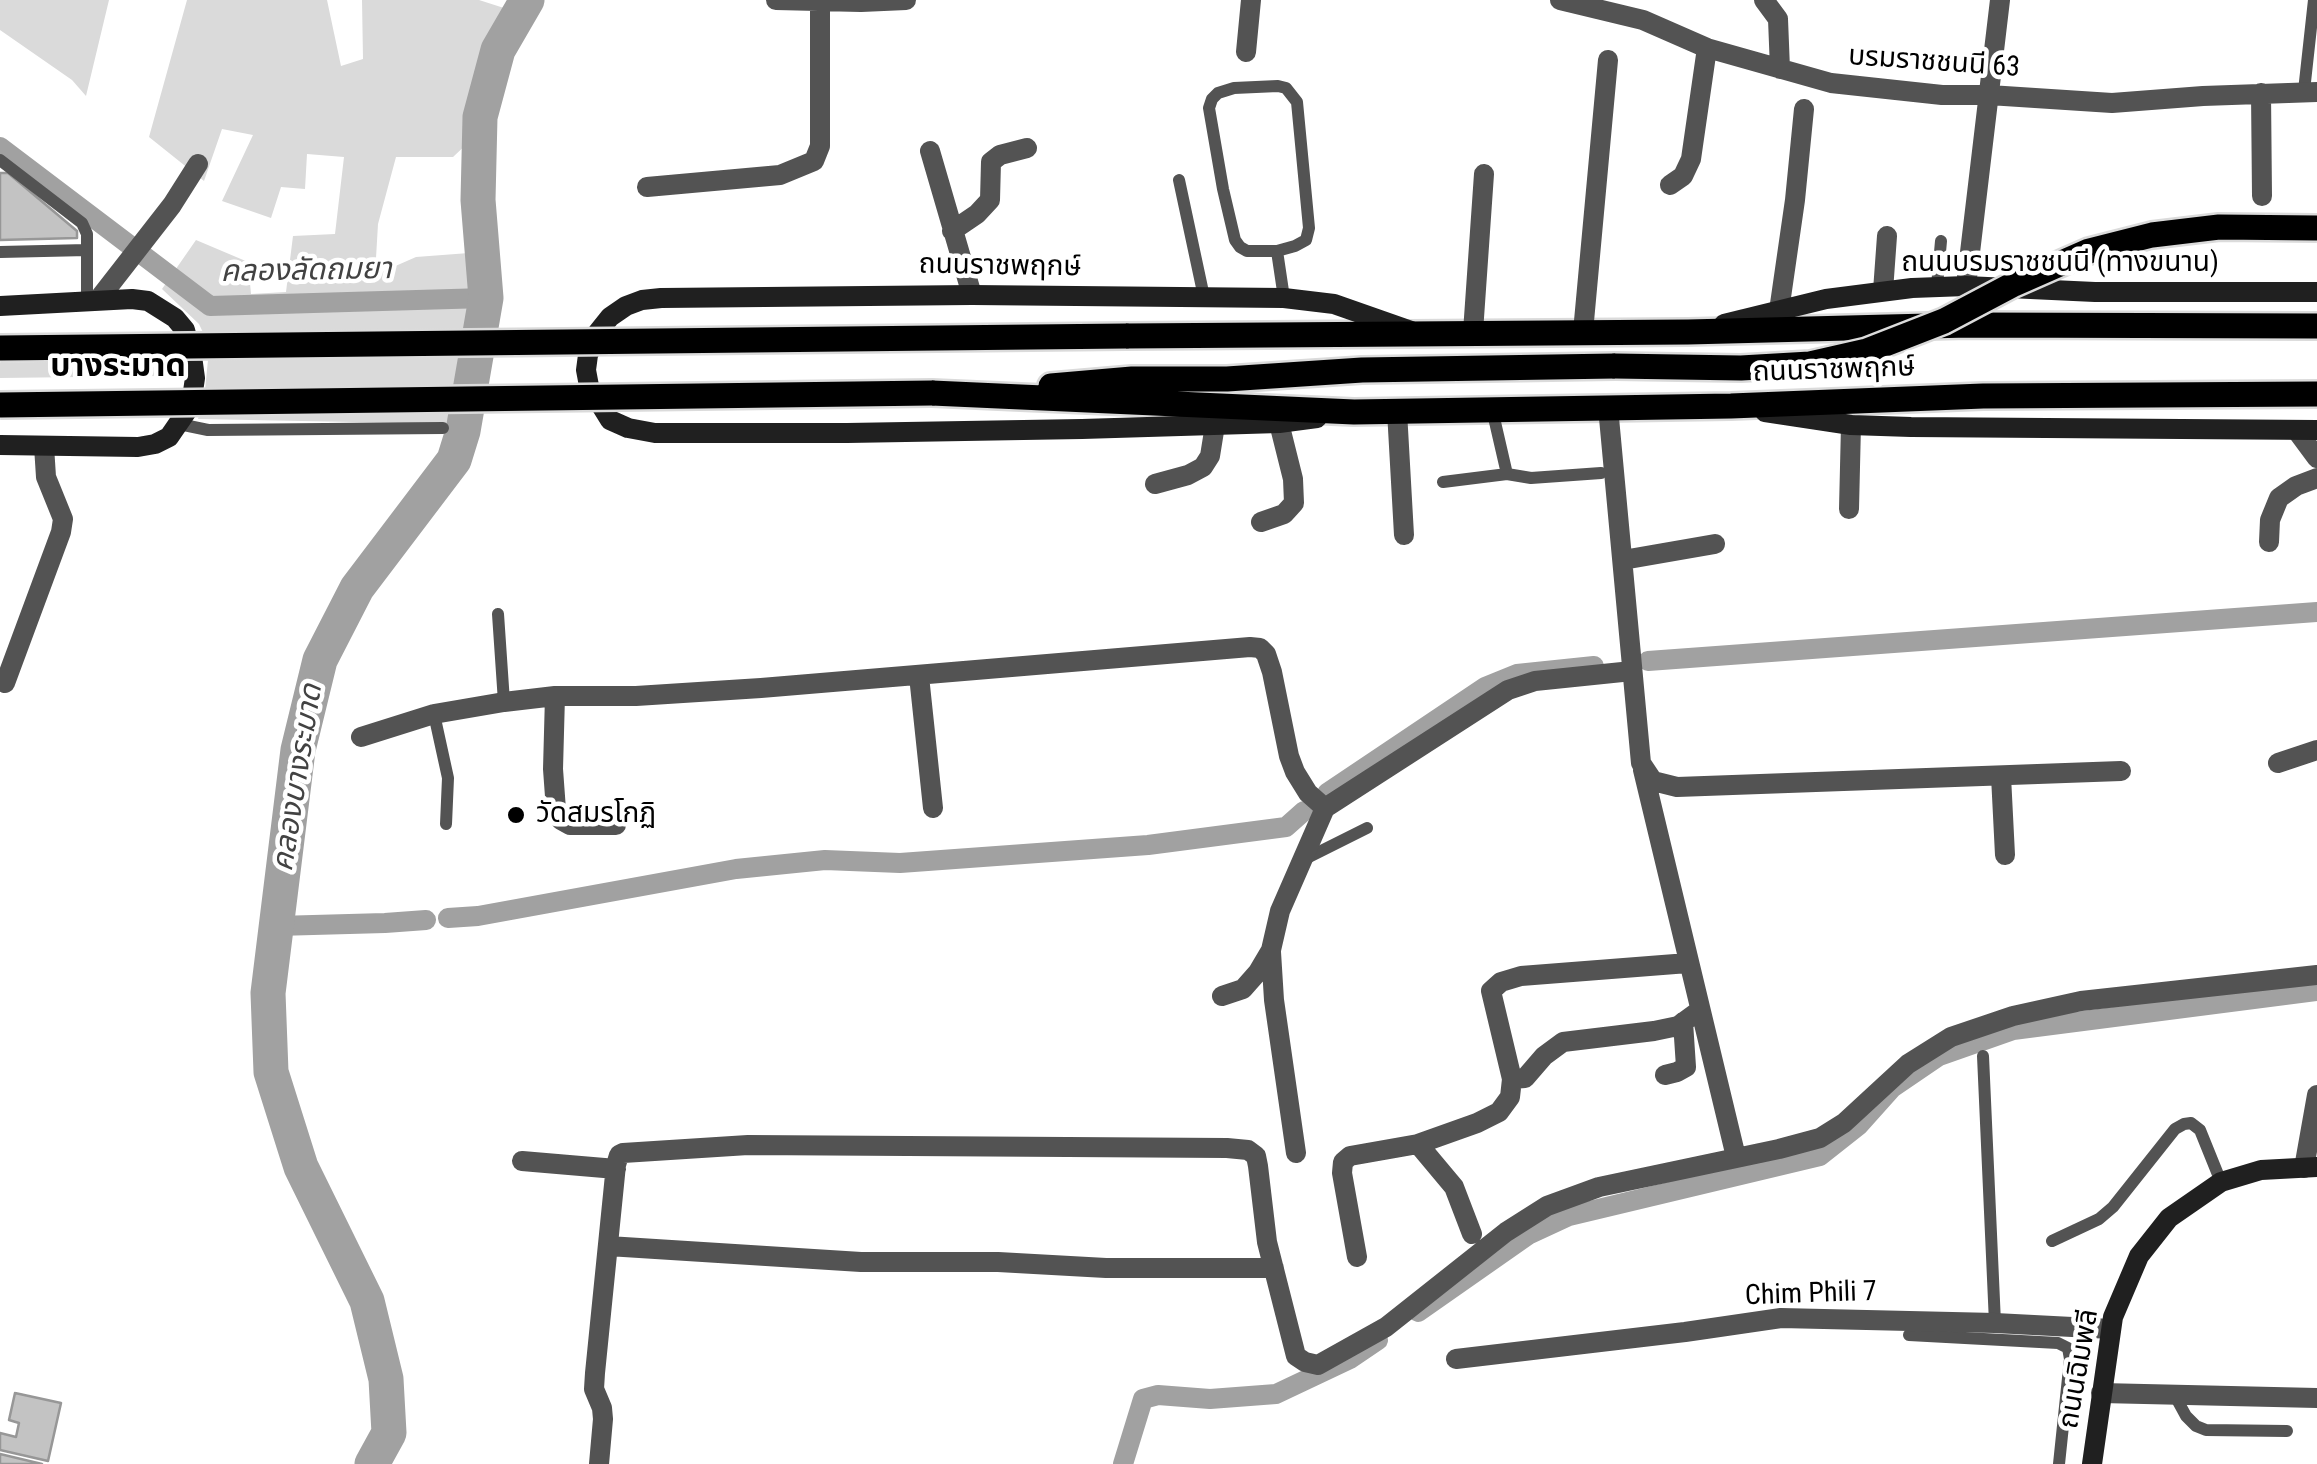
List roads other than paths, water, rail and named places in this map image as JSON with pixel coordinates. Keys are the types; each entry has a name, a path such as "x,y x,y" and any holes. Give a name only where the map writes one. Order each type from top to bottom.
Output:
{"main road":[{"path":"964,394 1132,379 1227,379 1362,370 1741,368 1810,364 1867,351 1929,327 2089,251 2152,235 2220,228 2317,228"},
{"name":"ถนนบรมราชชนนี (ทางขนาน)","path":"1688,332 1826,299 1936,286 2096,292 2317,292"},
{"name":"ถนนราชพฤกษ์","path":"1354,412 1280,423 1215,426 655,433 610,420 589,386 586,370 598,332 626,306 642,300 1284,298 1334,304 1418,334"},
{"path":"0,306 148,301 186,330 195,378 190,405 169,437 155,444 0,445"},
{"name":"ถนนราชพฤกษ์","path":"0,348 1688,332 1968,325 2317,326"},
{"name":"ถนนราชพฤกษ์","path":"0,406 932,393 1354,412 1732,406 1983,396 2317,394"},
{"path":"1732,406 1850,424 1945,428 2307,430"},
{"name":"ถนนฉิมพลี","path":"2092,1464 2112,1317 2139,1256 2169,1218 2221,1182 2261,1170 2311,1167"}],"street":[{"path":"776,0 906,0"},
{"path":"1246,52 1251,0"},
{"name":"บรมราชชนนี 63","path":"1560,0 1643,20 1706,48 1831,83 1942,95 2112,103 2310,92"},
{"path":"1764,0 1778,19 1780,69"},
{"path":"1966,286 2000,0"},
{"path":"647,187 780,175 814,161 820,146 820,1"},
{"path":"1670,185 1683,176 1690,159 1706,48"},
{"path":"1583,332 1608,60"},
{"path":"2261,94 2262,196"},
{"path":"1778,311 1804,109"},
{"path":"952,232 990,200 991,162 995,157 1027,148"},
{"path":"930,151 972,296"},
{"path":"93,301 148,236 198,164"},
{"path":"1473,332 1484,174"},
{"path":"1883,291 1886,236"},
{"path":"1608,407 1641,763 1688,963 1691,1016 1686,1066 1665,1075"},
{"path":"1397,411 1404,534"},
{"path":"1260,522 1284,514 1294,502 1280,423"},
{"path":"1850,424 1850,509"},
{"path":"1155,484 1188,476 1203,467 1210,456 1215,426"},
{"path":"2307,430 2317,458"},
{"path":"5,684 61,532 63,518 46,478 44,446"},
{"path":"2269,542 2270,520 2279,498 2317,478"},
{"path":"1623,560 1715,544"},
{"path":"361,737 434,714 555,696 636,696 1250,647 1260,648 1266,654 1295,772 1325,808"},
{"path":"1296,1153 1276,1017 1271,950 1280,911 1325,808 1508,690 1535,681 1632,671"},
{"path":"919,676 933,808"},
{"path":"555,696 552,769 560,820 616,826"},
{"path":"2278,762 2317,750"},
{"path":"1641,763 1653,780 1677,787 2121,771"},
{"path":"2000,776 2005,855"},
{"path":"1222,996 1244,989 1271,950"},
{"path":"1356,1257 1343,1162 1350,1156 1418,1144 1477,1123 1499,1112 1510,1097 1512,1079 1491,990 1501,982 1521,976 1688,963"},
{"path":"599,1464 602,1408 594,1389 595,1373 616,1169 623,1153 748,1145 1248,1150 1256,1156 1267,1242 1296,1356 1318,1365 1386,1327 1506,1232 1547,1206 1599,1186 1820,1138 1844,1123 1908,1064 1951,1037 2013,1016 2081,1001 2317,975"},
{"path":"1512,1079 1525,1078 1563,1042 1654,1031 1678,1026 1691,1016"},
{"path":"1691,1016 1736,1157"},
{"path":"2311,1167 2317,1094"},
{"path":"1418,1144 1454,1187 1472,1234"},
{"path":"522,1161 616,1169"},
{"path":"608,1246 860,1262 1274,1268"},
{"name":"Chim Phili 7","path":"1456,1359 1781,1318 2110,1329"},
{"path":"2101,1392 2317,1398"}],"lane":[{"path":"2310,92 2314,0"},
{"path":"1278,86 1286,88 1297,102 1309,228 1306,240 1278,250 1247,251 1235,240 1209,108 1218,93 1234,88 1278,86"},
{"path":"0,160 82,223 88,234 93,301"},
{"path":"1179,180 1204,297"},
{"path":"1936,286 1942,240"},
{"path":"0,252 88,250"},
{"path":"1278,250 1284,298"},
{"path":"1492,408 1507,474"},
{"path":"178,424 208,430 443,428"},
{"path":"1443,482 1507,474 1531,478 1602,473"},
{"path":"498,614 504,702"},
{"path":"434,714 448,778 446,824"},
{"path":"1302,860 1368,828"},
{"path":"1983,1056 1995,1323"},
{"path":"2052,1241 2099,1219 2113,1207 2175,1129 2184,1124 2191,1123 2200,1130 2221,1182"},
{"path":"1908,1335 2058,1344 2068,1348 2060,1464"},
{"path":"2174,1394 2186,1416 2206,1430 2287,1432"}],"waterway":[{"name":"คลองบางระมาด","path":"372,1464 389,1433 386,1379 367,1301 301,1167 271,1072 268,993 298,750 320,660 357,588 454,460 463,431 486,298 478,200 480,117 498,50 527,0"},
{"name":"คลองลัดถมยา","path":"0,147 210,306 486,298"},
{"path":"1648,661 2317,612"},
{"path":"1327,793 1485,687 1517,674 1594,666"},
{"path":"448,918 478,916 736,869 825,860 900,863 1148,845 1286,827 1304,811"},
{"path":"277,926 426,920"},
{"path":"1418,1312 1528,1235 1569,1216 1820,1156 1858,1126 1892,1088 1939,1056 2013,1030 2317,991"},
{"path":"1123,1464 1143,1399 1158,1395 1210,1399 1276,1394 1350,1359 1378,1340"}],"place":[{"name":"วัดสมรโกฏิ","path":"516,815"}],"district":[{"name":"บางระมาด","path":"118,368"}]}
